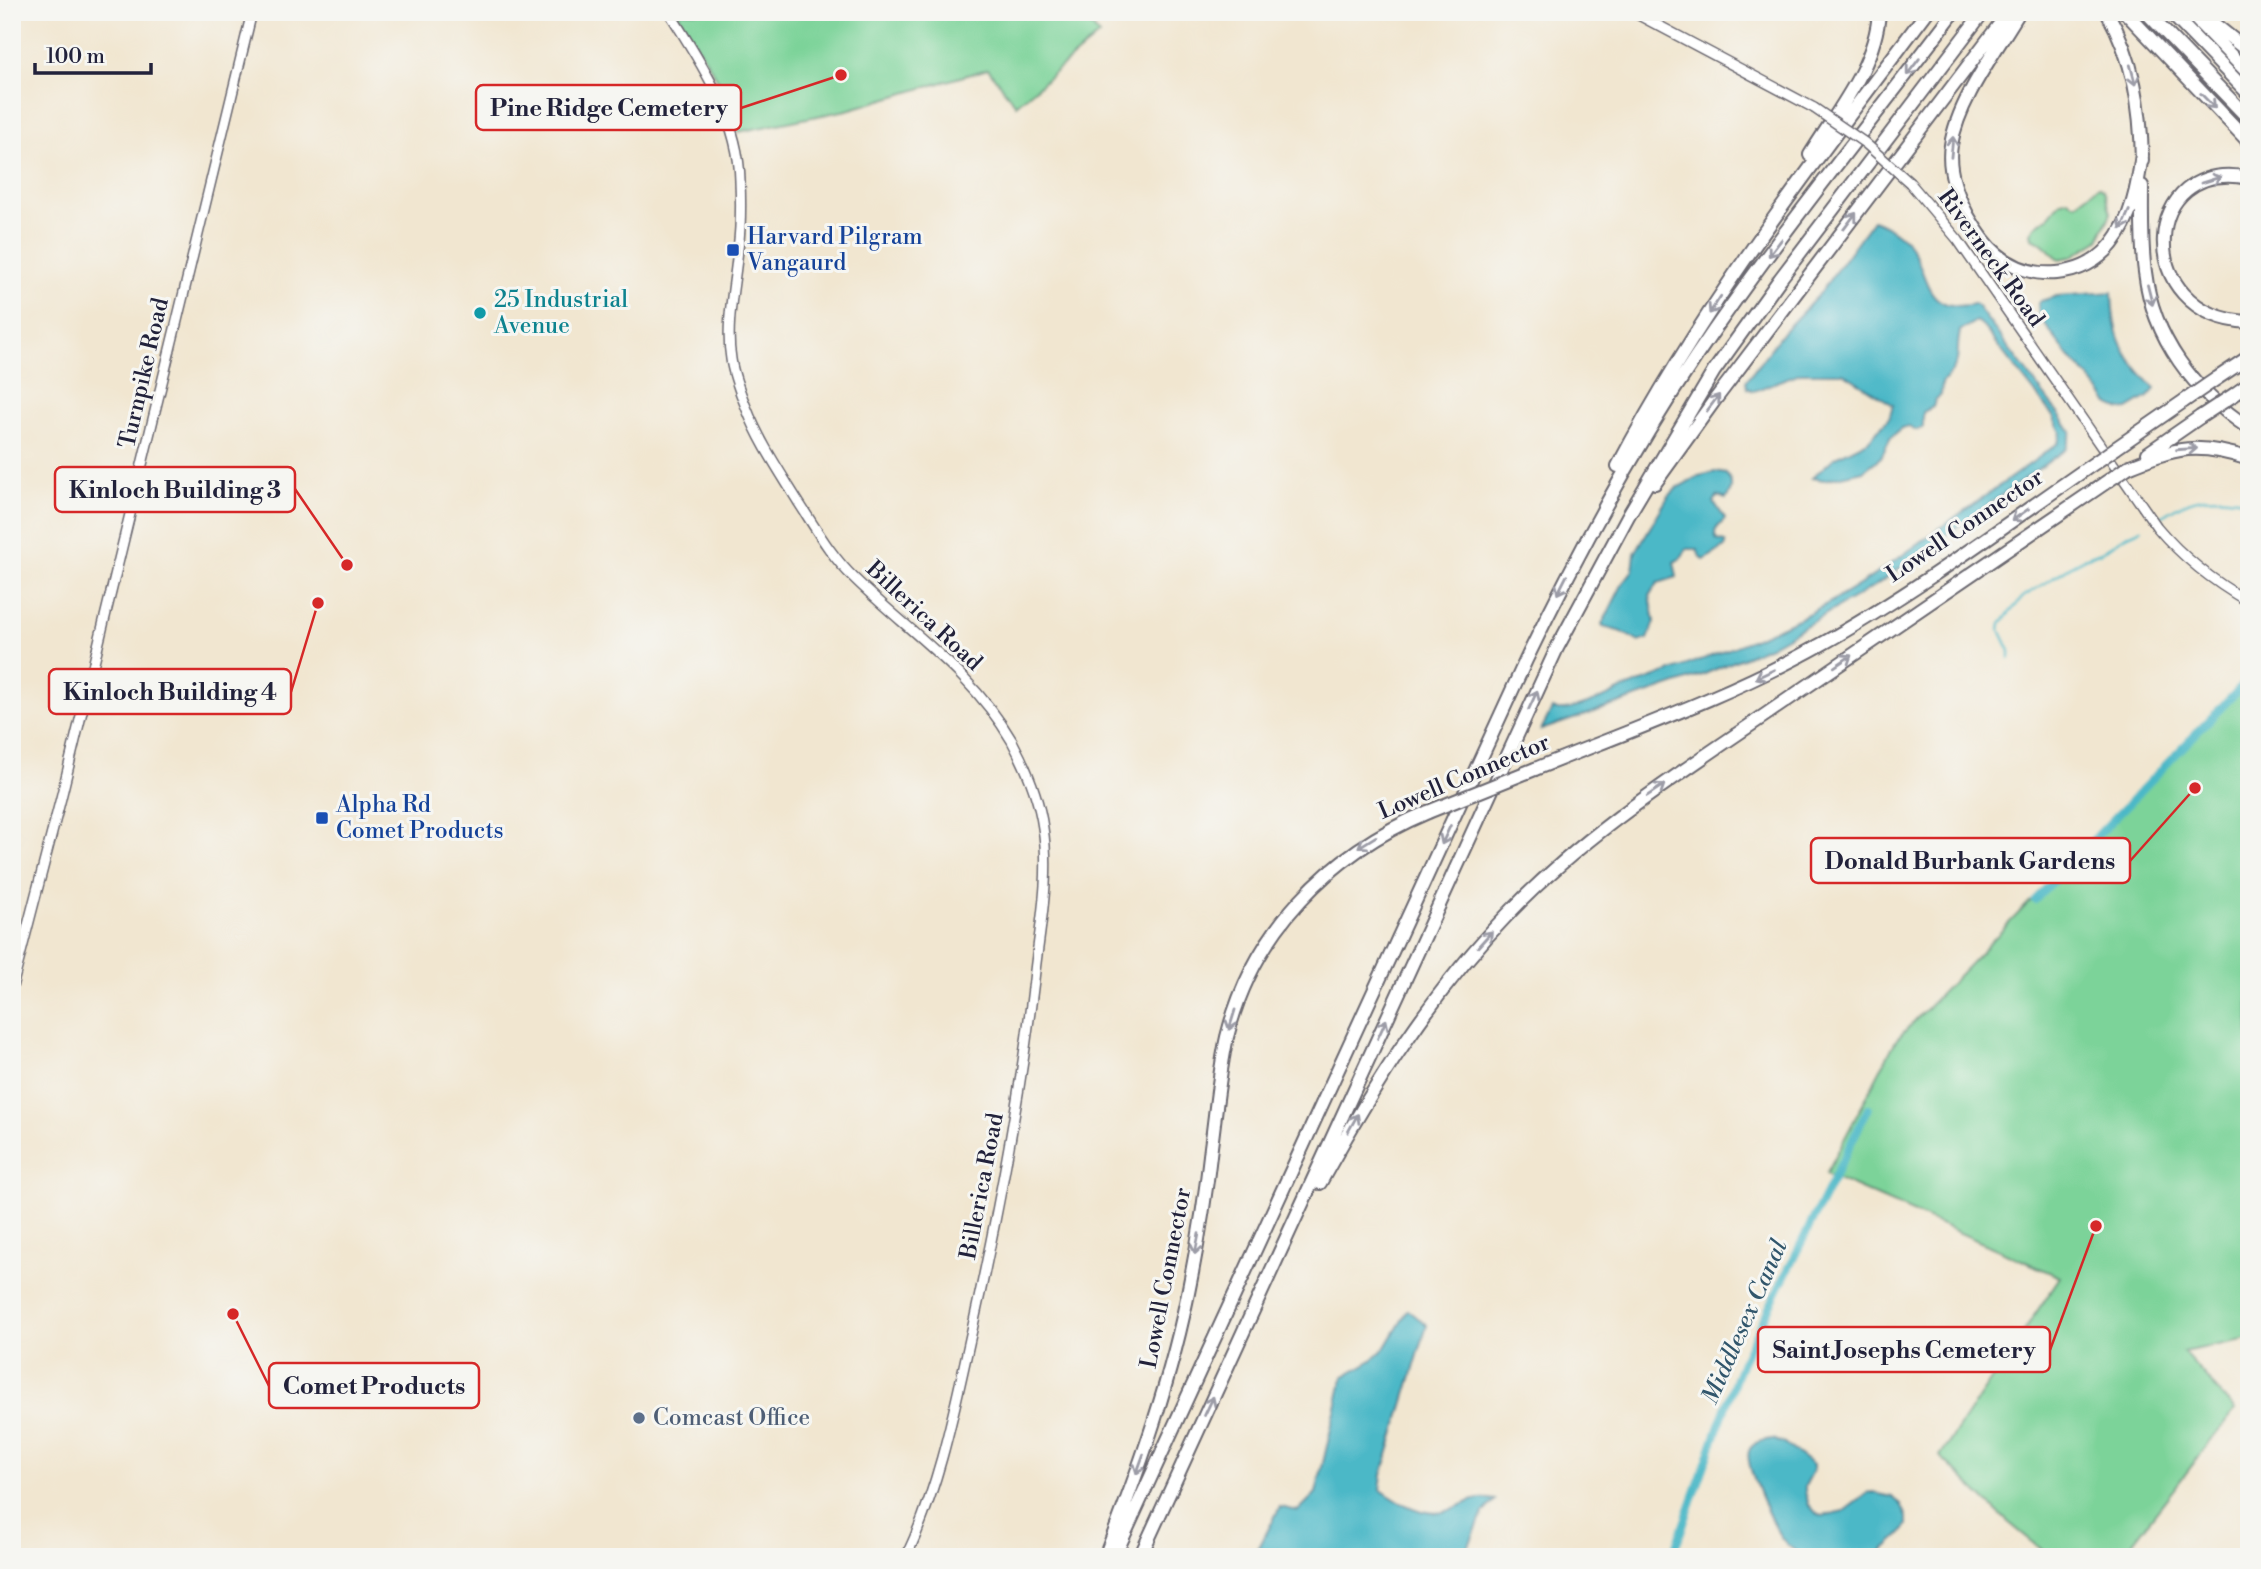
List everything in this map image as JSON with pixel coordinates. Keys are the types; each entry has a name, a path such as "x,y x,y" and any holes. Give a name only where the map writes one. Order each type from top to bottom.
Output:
{"highway":[{"path":"1114,1557 1604,494 1643,420 1862,71 1875,40 1879,12"},
{"path":"1752,249 1805,173 1927,12"},
{"path":"1575,559 1630,461 1713,332 1954,12"},
{"path":"1140,1557 1557,648 1628,516 1714,371 1735,341 1983,12"},
{"path":"1628,516 1669,466 1703,416 2009,12"},
{"path":"2019,12 1966,102 1951,144 1955,188 1983,239 2006,260 2031,272 2057,273 2075,270 2090,263 2105,252 2122,228 2135,195 2142,154"},
{"path":"2107,12 2122,41 2134,78 2141,116 2144,267 2149,295 2161,330 2174,354 2206,393 2249,428"},
{"path":"2124,12 2249,142"},
{"path":"2146,12 2249,119"},
{"path":"2170,12 2249,94"},
{"path":"2189,12 2249,74"},
{"path":"2199,12 2249,52"},
{"path":"2249,177 2220,177 2203,181 2189,190 2178,200 2169,215 2162,245 2169,270 2177,285 2190,299 2221,317 2249,322"},
{"name":"Lowell Connector","path":"1105,1557 1150,1436 1175,1352 1203,1213 1224,1054 1233,1017 1257,961 1278,926 1316,883 1368,842 1428,812 1730,690 1822,644 1904,593 2249,357"},
{"path":"1272,1269 1358,1113 1404,1040 1455,973 1530,891 1638,802 2249,384"},
{"path":"2128,467 2183,448 2209,449 2249,459"}],"main road":[{"name":"Turnpike Road","path":"12,986 61,798 252,12"},
{"name":"Billerica Road","path":"669,12 700,61 724,109 733,137 741,177 739,246 731,303 730,357 752,422 781,474 841,565 950,662 990,708 1013,744 1031,785 1044,830 1045,885 1011,1146 973,1328 940,1465 906,1557"},
{"name":"Riverneck Road","path":"1633,12 1814,108 1855,135 1910,183 1958,240 2166,538 2200,570 2249,602"}],"green space":[{"path":"677,12 1080,12 1099,35 1016,105 988,69 847,110 738,132 719,82"},
{"path":"2099,186 2104,190 2111,213 2099,240 2071,257 2060,259 2032,238 2031,233 2035,226 2049,216 2061,201 2068,199 2077,203"},
{"path":"2249,675 2249,1339 2183,1352 2235,1410 2121,1557 2051,1557 2007,1521 1940,1456 2060,1277 1826,1174 1896,1040"}],"water":[{"path":"1873,220 1891,229 1908,243 1928,286 1939,300 1959,306 1977,306 2072,432 2066,449 1875,586 1770,646 1700,676 1541,730 1552,709 1569,709 1591,703 1755,638 1827,604 1890,564 2058,443 2061,432 2053,416 1976,321 1960,331 1956,364 1942,383 1941,395 1935,400 1933,407 1923,412 1923,427 1916,430 1909,426 1901,428 1890,439 1881,457 1863,471 1824,480 1812,478 1834,458 1868,441 1889,418 1893,405 1843,373 1800,373 1754,391 1747,388 1746,381 1784,331 1817,297"},
{"path":"2112,292 2115,323 2122,346 2155,389 2148,397 2128,409 2121,410 2110,405 2069,357 2039,316 2038,303 2057,296"},
{"path":"1715,472 1726,474 1731,484 1726,499 1718,496 1714,502 1725,519 1716,529 1715,537 1725,542 1726,546 1704,560 1697,549 1687,549 1680,559 1674,562 1677,577 1658,583 1650,596 1655,622 1648,639 1639,642 1622,632 1603,627 1623,583 1633,570 1635,553 1668,497 1677,488 1699,476"},
{"path":"1408,1310 1427,1325 1380,1489 1403,1504 1421,1511 1439,1513 1475,1500 1495,1500 1483,1513 1464,1557 1254,1557 1280,1507 1298,1511 1316,1493 1343,1377 1372,1360 1386,1347"},
{"path":"1772,1439 1785,1444 1813,1465 1805,1492 1809,1505 1818,1515 1844,1511 1869,1492 1892,1497 1901,1504 1907,1517 1907,1525 1901,1534 1876,1557 1816,1557 1801,1554 1792,1548 1779,1534 1767,1511 1751,1469 1749,1451 1753,1445"}],"waterway":[{"path":"2161,517 2184,504 2203,498 2249,500"},
{"path":"2010,658 2010,651 2000,630 2001,623 2023,597 2084,558 2101,552 2142,529"},
{"name":"Middlesex Canal","path":"2035,900 2249,679"},
{"name":"Middlesex Canal","path":"1672,1557 1741,1364 1868,1109"}],"place":[{"name":"Pine Ridge Cemetery","path":"841,75"},
{"name":"Harvard Pilgram Vangaurd","path":"733,250"},
{"name":"25 Industrial Avenue","path":"480,313"},
{"name":"Kinloch Building 3","path":"347,565"},
{"name":"Kinloch Building 4","path":"318,603"},
{"name":"Donald Burbank Gardens","path":"2195,788"},
{"name":"Alpha Rd Comet Products","path":"322,818"},
{"name":"Saint Josephs Cemetery","path":"2096,1226"},
{"name":"Comet Products","path":"233,1314"},
{"name":"Comcast Office","path":"639,1418"}]}
